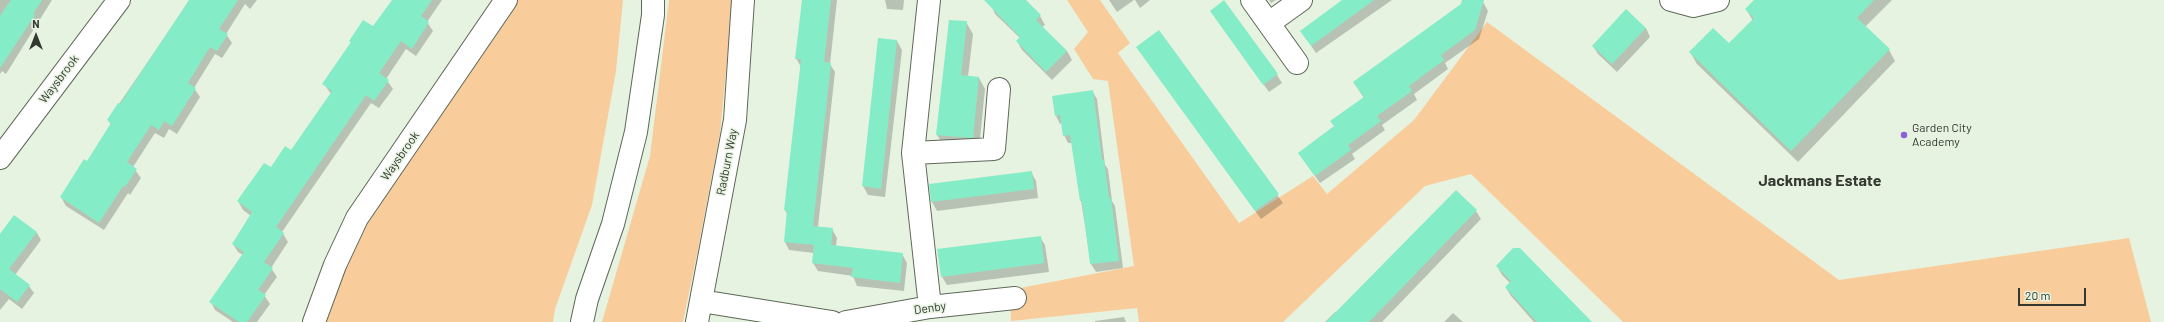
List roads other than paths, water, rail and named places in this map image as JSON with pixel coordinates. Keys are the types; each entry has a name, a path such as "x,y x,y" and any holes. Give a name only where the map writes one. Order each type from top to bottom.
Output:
{"street":[{"name":"Waysbrook","path":"0,158 119,0"},
{"name":"Waysbrook","path":"314,322 335,264 357,218 506,0"},
{"path":"582,322 587,299 613,224 636,132 653,15 653,0"},
{"name":"Radburn Way","path":"699,312 735,120 744,0"},
{"path":"929,0 913,153 930,307"},
{"path":"1252,0 1297,63"},
{"path":"1269,23 1301,0"},
{"path":"1671,0 1693,6 1718,0"},
{"path":"913,153 994,149 999,89"},
{"name":"Denby","path":"846,322 930,307 1015,298"},
{"path":"699,312 832,322"}],"place":[{"name":"Garden City Academy","path":"1904,135"}],"district":[{"name":"Jackmans Estate","path":"1820,181"}]}
